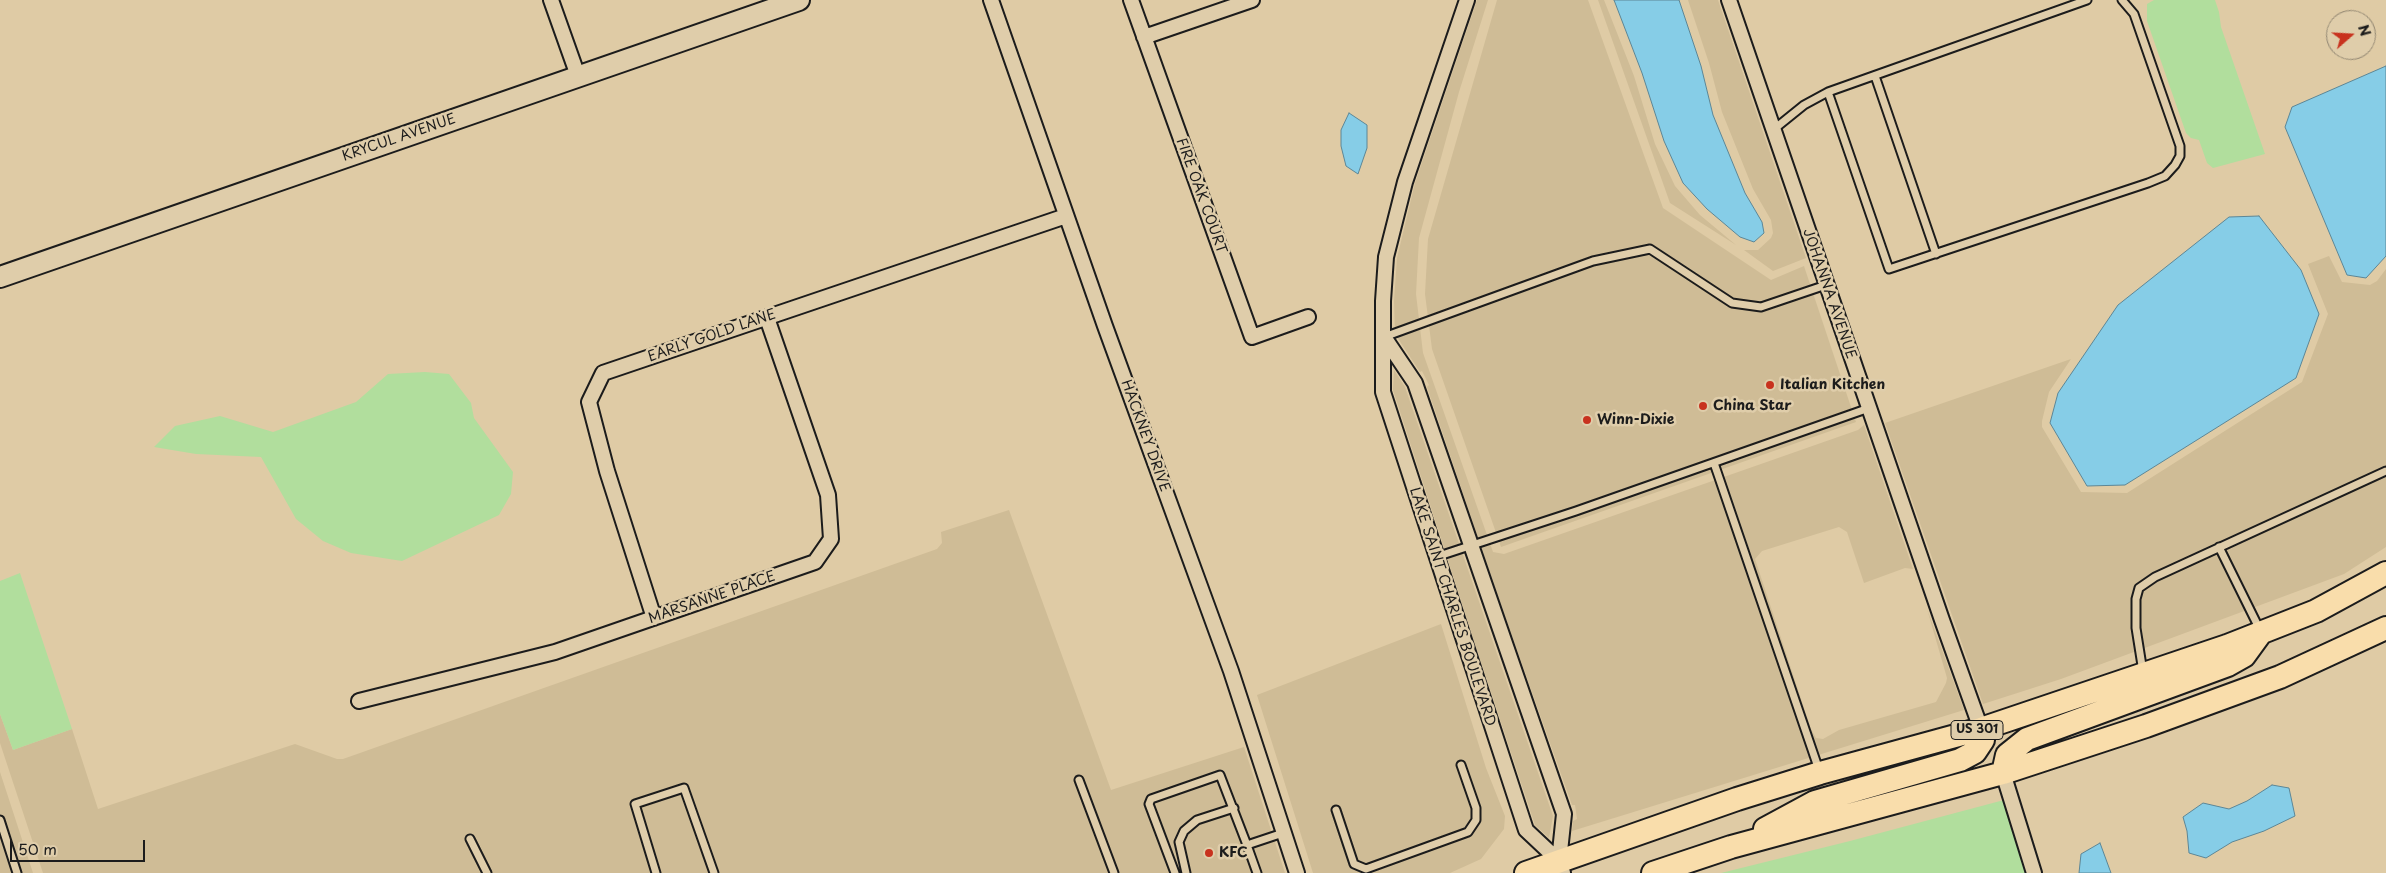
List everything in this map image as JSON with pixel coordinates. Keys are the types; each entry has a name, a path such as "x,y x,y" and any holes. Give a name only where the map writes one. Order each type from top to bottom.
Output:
{"main road":[{"name":"US 301","path":"1526,873 1561,867 1737,799 1820,773 1981,729 2143,675 2316,611 2386,573"},
{"path":"1653,873 1731,847 2003,773 2146,726 2280,677 2386,628"},
{"path":"2003,773 2007,755 2027,739 2228,665 2244,656 2262,632"},
{"path":"1731,847 1815,802 1960,760 1975,752 1983,740 1981,729"}],"street":[{"path":"551,0 578,76"},
{"name":"KRYCUL AVENUE","path":"0,277 799,0"},
{"name":"HACKNEY DRIVE","path":"991,0 1066,216 1230,671 1296,873"},
{"name":"FIRE OAK COURT","path":"1131,0 1252,337 1308,317"},
{"path":"1144,37 1252,0"},
{"name":"LAKE SAINT CHARLES BOULEVARD","path":"1467,0 1405,182 1389,248 1383,301 1383,392 1526,830 1561,867"},
{"name":"JOHANNA AVENUE","path":"1729,0 1981,729"},
{"name":"EARLY GOLD LANE","path":"654,618 607,471 589,402 603,373 1066,216"},
{"name":"MARSANNE PLACE","path":"359,701 555,652 815,562 831,539 828,495 767,318"},
{"path":"1384,337 1415,383 1564,814 1561,867"},
{"path":"2003,773 2034,873"}],"lane":[{"path":"1773,130 1804,105 1828,92 2087,0"},
{"path":"1828,92 1889,269 2165,176 2180,156 2180,146 2134,14 2122,0"},
{"path":"1875,76 1936,254"},
{"path":"1384,337 1592,261 1650,249 1732,303 1761,307 1826,285"},
{"path":"1436,557 1714,463 1869,408"},
{"path":"1714,463 1820,773"},
{"path":"2143,675 2136,628 2136,599 2140,588 2155,577 2386,471"},
{"path":"2219,547 2262,632"},
{"path":"1336,810 1354,864 1366,869 1468,832 1476,820 1476,808 1461,764"},
{"path":"1175,873 1149,804 1151,799 1220,776 1234,808 1257,873"},
{"path":"1079,780 1114,873"},
{"path":"656,873 635,804 684,788 714,873"},
{"path":"1186,873 1179,842 1184,831 1197,820 1234,808"},
{"path":"0,820 17,873"},
{"path":"1247,845 1283,833"},
{"path":"470,839 487,873"}],"shaded area":[{"path":"1477,0 1488,0 1459,92 1419,238 1416,294 1423,353 1493,552 1504,554 1858,430 1864,425 1913,569 1905,568 1864,583 1847,532 1839,527 1762,551 1755,559 1811,729 1816,738 1823,739 1839,730 1936,702 1947,678 1927,609 1964,710 1572,831 1573,821 1577,819 1575,805 1572,805 1497,594 1427,387 1429,385 1422,371 1420,372 1395,334 1394,301 1397,258 1415,183"},
{"path":"1497,0 1588,0 1663,208 1771,280 1804,266 1856,422 1501,547 1432,349 1425,294 1428,239"},
{"path":"1598,0 1604,0 1634,76 1655,144 1675,186 1700,215 1736,245 1670,203"},
{"path":"1688,0 1718,0 1806,258 1773,271 1744,250 1758,250 1771,238 1773,233 1771,220 1753,189 1722,112 1709,63"},
{"path":"2329,256 2342,282 2370,285 2377,281 2386,269 2386,547 2344,574 2061,679 1983,704 1885,423 2071,359 2049,392 2042,427 2081,492 2127,493 2302,382 2328,314 2308,264"},
{"path":"1394,370 1405,387 1553,816 1549,838 1535,825 1476,647 1393,390"},
{"path":"1009,510 1111,790 1244,747 1285,873 43,873 0,743 0,714 13,750 72,729 98,809 295,744 337,759 343,759 937,549 942,543 941,532"},
{"path":"1441,624 1486,768 1505,816 1504,829 1481,859 1450,873 1313,873 1257,695"},
{"path":"0,772 33,873 0,873"}],"green space":[{"path":"2154,0 2215,0 2221,27 2265,154 2213,168 2207,163 2199,140 2191,138 2186,133 2147,21 2147,4"},
{"path":"425,372 449,374 471,403 474,418 513,472 511,494 499,515 402,561 351,553 323,541 296,519 261,457 196,454 154,447 175,426 220,416 273,432 356,402 388,374"},
{"path":"20,573 72,729 13,750 0,714 0,581"},
{"path":"2004,800 2029,873 1721,873 1850,841"}],"water":[{"path":"1614,0 1679,0 1701,66 1713,115 1745,193 1762,222 1764,233 1754,242 1740,237 1707,209 1683,183 1664,141 1642,73"},
{"path":"2386,66 2386,256 2366,278 2347,275 2285,127 2292,107"},
{"path":"1349,113 1367,125 1367,148 1358,174 1346,166 1341,146 1341,130"},
{"path":"2259,216 2301,270 2319,314 2296,378 2125,485 2087,486 2050,423 2058,393 2118,305 2229,217"},
{"path":"2272,785 2289,788 2295,816 2264,831 2232,842 2206,858 2189,853 2187,831 2183,817 2203,803 2229,809 2247,801"},
{"path":"2100,843 2111,873 2079,873 2081,854"}],"place":[{"name":"Italian Kitchen","path":"1770,385"},
{"name":"China Star","path":"1703,406"},
{"name":"Winn-Dixie","path":"1587,420"},
{"name":"KFC","path":"1209,853"}]}
